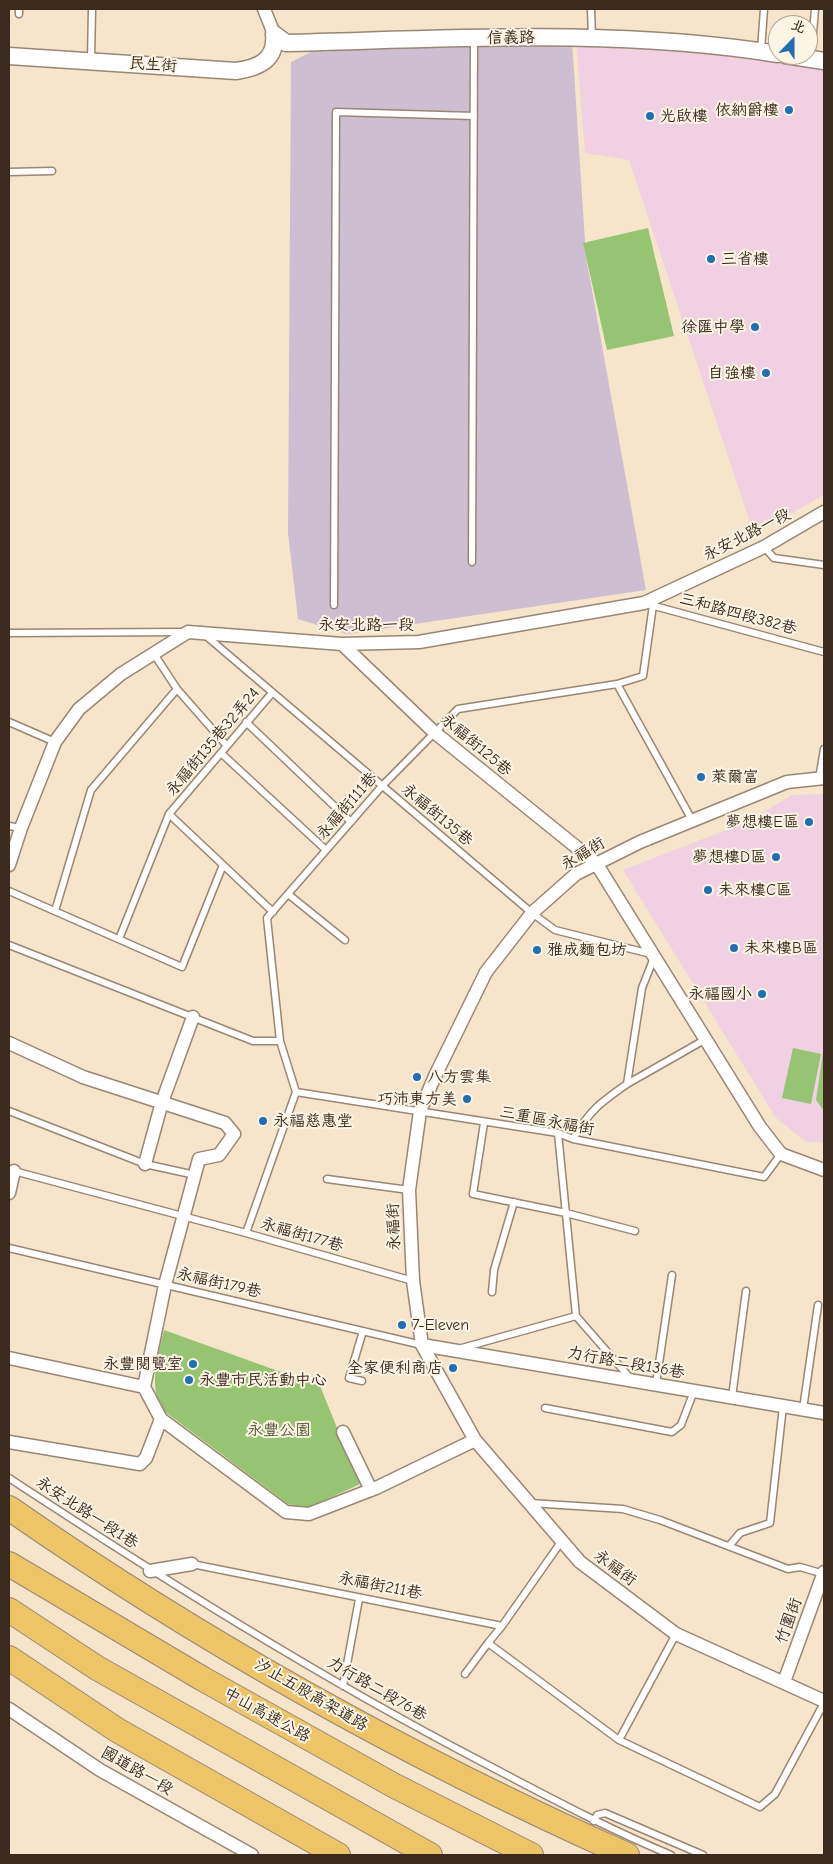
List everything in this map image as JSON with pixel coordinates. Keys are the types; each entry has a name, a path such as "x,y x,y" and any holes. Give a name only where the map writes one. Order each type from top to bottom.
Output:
{"highway":[{"name":"汐止五股高架道路","path":"9,1508 88,1563 325,1705 542,1817 627,1855"},
{"name":"中山高速公路","path":"9,1564 220,1689 393,1785 531,1855"},
{"path":"9,1610 97,1668 430,1855"},
{"path":"9,1658 117,1730 338,1855"}],"street":[{"path":"264,9 274,34"},
{"name":"民生街","path":"9,56 236,71 255,68 266,62 275,42 274,34"},
{"name":"信義路","path":"274,34 286,43 592,37 768,52"},
{"name":"永安北路一段","path":"188,632 342,644 419,642 648,604 764,547 824,512"},
{"path":"9,865 15,827 55,742 79,709 121,674 188,632"},
{"name":"永福街125巷","path":"342,644 434,732 596,863 655,955 760,1127 781,1154"},
{"name":"永福街","path":"822,779 788,782 640,842 576,874 532,913 486,972 420,1110 409,1190 413,1281 422,1346 475,1440 580,1562 676,1634 824,1702"},
{"path":"145,1164 162,1102 194,1017"},
{"path":"9,1043 83,1077 224,1123 234,1134 219,1155 199,1159 165,1285 144,1387 160,1419 286,1512 309,1514 371,1490 475,1440"},
{"path":"781,1154 824,1170"},
{"path":"9,1193 11,1170"},
{"name":"力行路二段136巷","path":"422,1346 824,1413"},
{"path":"9,1358 144,1387"},
{"path":"9,1442 140,1464 146,1458 160,1419"},
{"path":"343,1432 371,1490"},
{"name":"永福街211巷","path":"150,1571 192,1564"},
{"name":"竹圍街","path":"784,1682 824,1573"},
{"name":"國道路一段","path":"9,1709 100,1770 252,1855"}],"lane":[{"path":"91,61 92,9"},
{"path":"592,9 592,37"},
{"path":"761,51 764,9"},
{"path":"472,562 474,38"},
{"path":"334,604 336,112 474,116"},
{"path":"9,172 52,171"},
{"path":"764,547 774,558 824,565"},
{"name":"三和路四段382巷","path":"648,604 824,652"},
{"name":"永福街111巷","path":"296,1092 280,1041 267,918 382,786 458,709 617,684 643,676 648,604"},
{"path":"9,633 188,632"},
{"name":"永福街135巷","path":"202,633 532,913 555,930 655,955"},
{"path":"154,654 177,689 227,746"},
{"path":"617,684 692,820"},
{"path":"55,911 91,790 177,689"},
{"name":"永福街135巷32弄24","path":"272,693 169,814 273,912"},
{"path":"9,722 55,742"},
{"path":"246,722 351,822"},
{"path":"822,779 824,749"},
{"path":"221,753 326,850"},
{"path":"119,939 169,814"},
{"path":"9,891 182,967 223,865"},
{"path":"288,894 345,940"},
{"path":"9,945 253,1041 280,1041"},
{"path":"627,1084 642,988 655,955"},
{"path":"573,1139 586,1116 604,1100 627,1084 706,1039"},
{"path":"246,1233 296,1092"},
{"name":"三重區永福街","path":"296,1092 420,1110 484,1123 558,1133 573,1139 764,1177 781,1154"},
{"path":"9,1111 145,1164 195,1175"},
{"path":"484,1123 472,1194 566,1213 635,1231"},
{"path":"558,1133 576,1316 631,1380"},
{"path":"11,1170 246,1233 413,1281"},
{"path":"327,1179 409,1190"},
{"path":"492,1292 494,1270 514,1202"},
{"name":"永福街177巷","path":"184,1216 413,1281"},
{"name":"永福街179巷","path":"9,1248 422,1346"},
{"path":"656,1384 672,1275"},
{"path":"732,1397 746,1291"},
{"path":"803,1409 818,1305"},
{"path":"453,1350 576,1316"},
{"path":"362,1380 349,1378 363,1332"},
{"path":"545,1408 672,1432 681,1425 694,1391"},
{"path":"729,1546 740,1533 770,1523 783,1406"},
{"name":"永安北路一段1巷","path":"9,1478 150,1571"},
{"path":"528,1503 623,1509 660,1520 788,1569 800,1567 824,1573"},
{"path":"465,1674 502,1626 561,1542"},
{"name":"永福街211巷","path":"192,1564 359,1599 502,1626"},
{"name":"力行路二段76巷","path":"150,1571 385,1711 594,1821 671,1855"},
{"path":"343,1686 359,1599"},
{"path":"619,1740 676,1634"},
{"path":"488,1644 619,1740 760,1807 775,1794 824,1702"},
{"path":"594,1821 597,1815 604,1813 703,1855"}],"shaded area":[{"name":"徐匯中學","path":"576,40 758,57 768,58 768,65 824,66 824,495 754,534 629,160 585,153"},
{"path":"572,41 586,257 646,590 347,634 298,619 288,533 291,62 311,52"},
{"name":"永福國小","path":"824,794 824,1143 805,1141 776,1118 623,870 747,822 792,795"}],"green space":[{"path":"648,228 674,336 607,350 583,243"},
{"path":"824,1046 824,1111 816,1100"},
{"path":"793,1048 821,1054 811,1104 782,1098"},
{"name":"永豐公園","path":"164,1330 320,1386 360,1484 306,1509 288,1504 160,1408 155,1388 155,1379"}],"place":[{"name":"依納爵樓","path":"789,110"},
{"name":"光啟樓","path":"650,116"},
{"name":"三省樓","path":"711,259"},
{"name":"徐匯中學","path":"755,327"},
{"name":"自強樓","path":"766,373"},
{"name":"萊爾富","path":"701,777"},
{"name":"夢想樓E區","path":"809,822"},
{"name":"夢想樓D區","path":"776,857"},
{"name":"未來樓C區","path":"708,890"},
{"name":"未來樓B區","path":"734,948"},
{"name":"雅成麵包坊","path":"537,950"},
{"name":"永福國小","path":"762,994"},
{"name":"八方雲集","path":"417,1077"},
{"name":"巧沛東方美","path":"467,1099"},
{"name":"永福慈惠堂","path":"263,1121"},
{"name":"7-Eleven","path":"402,1325"},
{"name":"永豐閱覽室","path":"193,1364"},
{"name":"全家便利商店","path":"453,1368"},
{"name":"永豐市民活動中心","path":"189,1380"}]}
